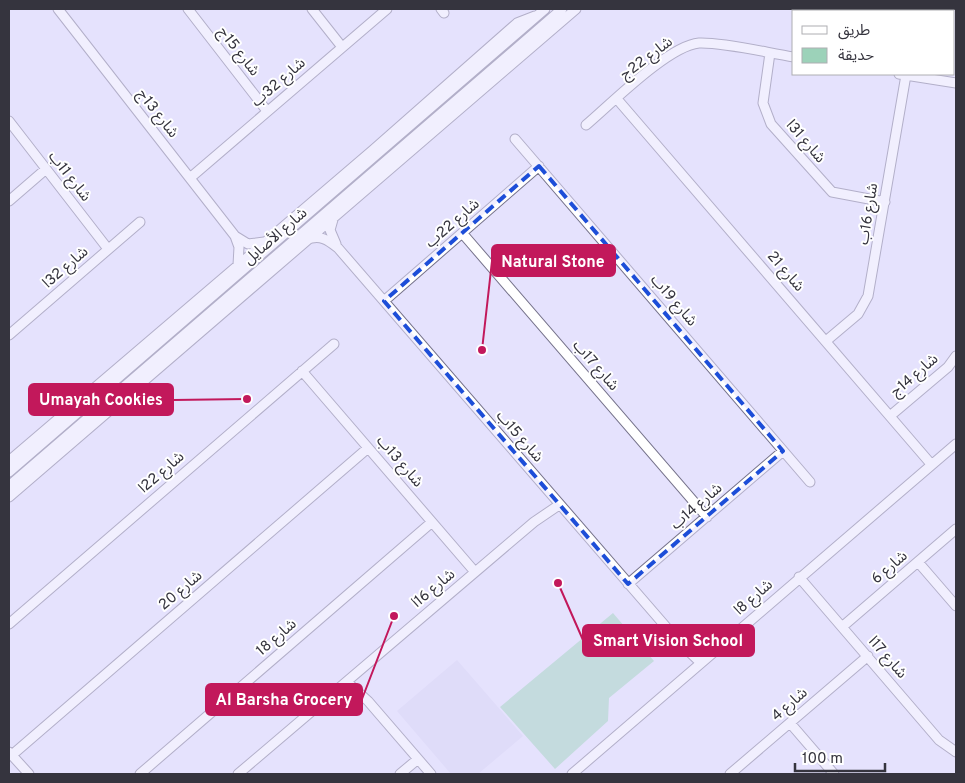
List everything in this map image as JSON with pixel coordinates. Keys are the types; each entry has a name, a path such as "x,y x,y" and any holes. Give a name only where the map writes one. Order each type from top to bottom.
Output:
{"street":[{"name":"شارع 13ج","path":"58,9 235,236"},
{"name":"شارع 15ج","path":"188,9 267,111"},
{"path":"312,9 342,47"},
{"name":"شارع 32ب","path":"190,178 387,9"},
{"path":"9,497 303,242 407,148 470,102 562,9"},
{"path":"516,55 576,9"},
{"path":"9,462 266,241 375,152 519,21 543,10"},
{"name":"شارع 22ج","path":"586,125 670,55 686,46 711,44 792,57"},
{"name":"شارع 31ا","path":"770,53 763,103 765,114 771,124 832,192 885,202"},
{"name":"شارع 16ب","path":"826,341 858,314 868,296 885,202 902,75"},
{"path":"908,75 956,83"},
{"name":"شارع 21","path":"617,99 931,464"},
{"name":"شارع 11ب","path":"9,121 108,249"},
{"name":"شارع 19ب","path":"515,139 810,482"},
{"name":"شارع الأصايل","path":"9,486 281,251 407,148"},
{"name":"شارع الأصايل","path":"9,472 375,152"},
{"name":"شارع 22ب","path":"384,301 539,166"},
{"path":"9,201 46,169"},
{"name":"شارع 15ب","path":"336,213 330,230 338,248 699,664"},
{"name":"شارع 32ا","path":"9,335 140,222"},
{"name":"شارع 17ب","path":"463,234 707,517"},
{"path":"235,236 248,244 266,241"},
{"path":"235,236 239,247 238,265"},
{"name":"شارع 15ب","path":"303,242 313,237 320,237 338,248"},
{"path":"281,251 303,242"},
{"name":"شارع 22ا","path":"9,624 334,344"},
{"name":"شارع 14ج","path":"890,416 948,366 956,356"},
{"name":"شارع 13ب","path":"302,371 475,572"},
{"path":"91,402 97,387"},
{"name":"شارع 8ا","path":"572,774 956,444"},
{"name":"شارع 20","path":"10,754 368,448"},
{"name":"شارع 14ب","path":"628,584 783,451"},
{"path":"9,462 20,462"},
{"name":"شارع 16ا","path":"238,774 557,502"},
{"name":"شارع 18","path":"140,774 432,522"},
{"name":"شارع 6","path":"842,627 956,529"},
{"path":"918,562 956,606"},
{"name":"شارع 17ا","path":"799,577 939,740 956,752"},
{"name":"شارع 4","path":"730,774 868,656"},
{"path":"349,679 431,774"},
{"path":"790,723 834,774"},
{"path":"10,754 29,774"},
{"path":"400,774 418,759"}],"highlighted area":[{"path":"539,166 783,451 628,584 384,301"}],"shaded area":[{"path":"457,660 523,736 478,774 451,774 397,711"}],"green space":[{"path":"613,613 654,661 609,698 608,721 555,769 500,707"}],"place":[{"name":"Natural Stone","path":"482,350"},
{"name":"Umayah Cookies","path":"247,399"},
{"name":"Smart Vision School","path":"558,583"},
{"name":"Al Barsha Grocery","path":"394,616"}]}
